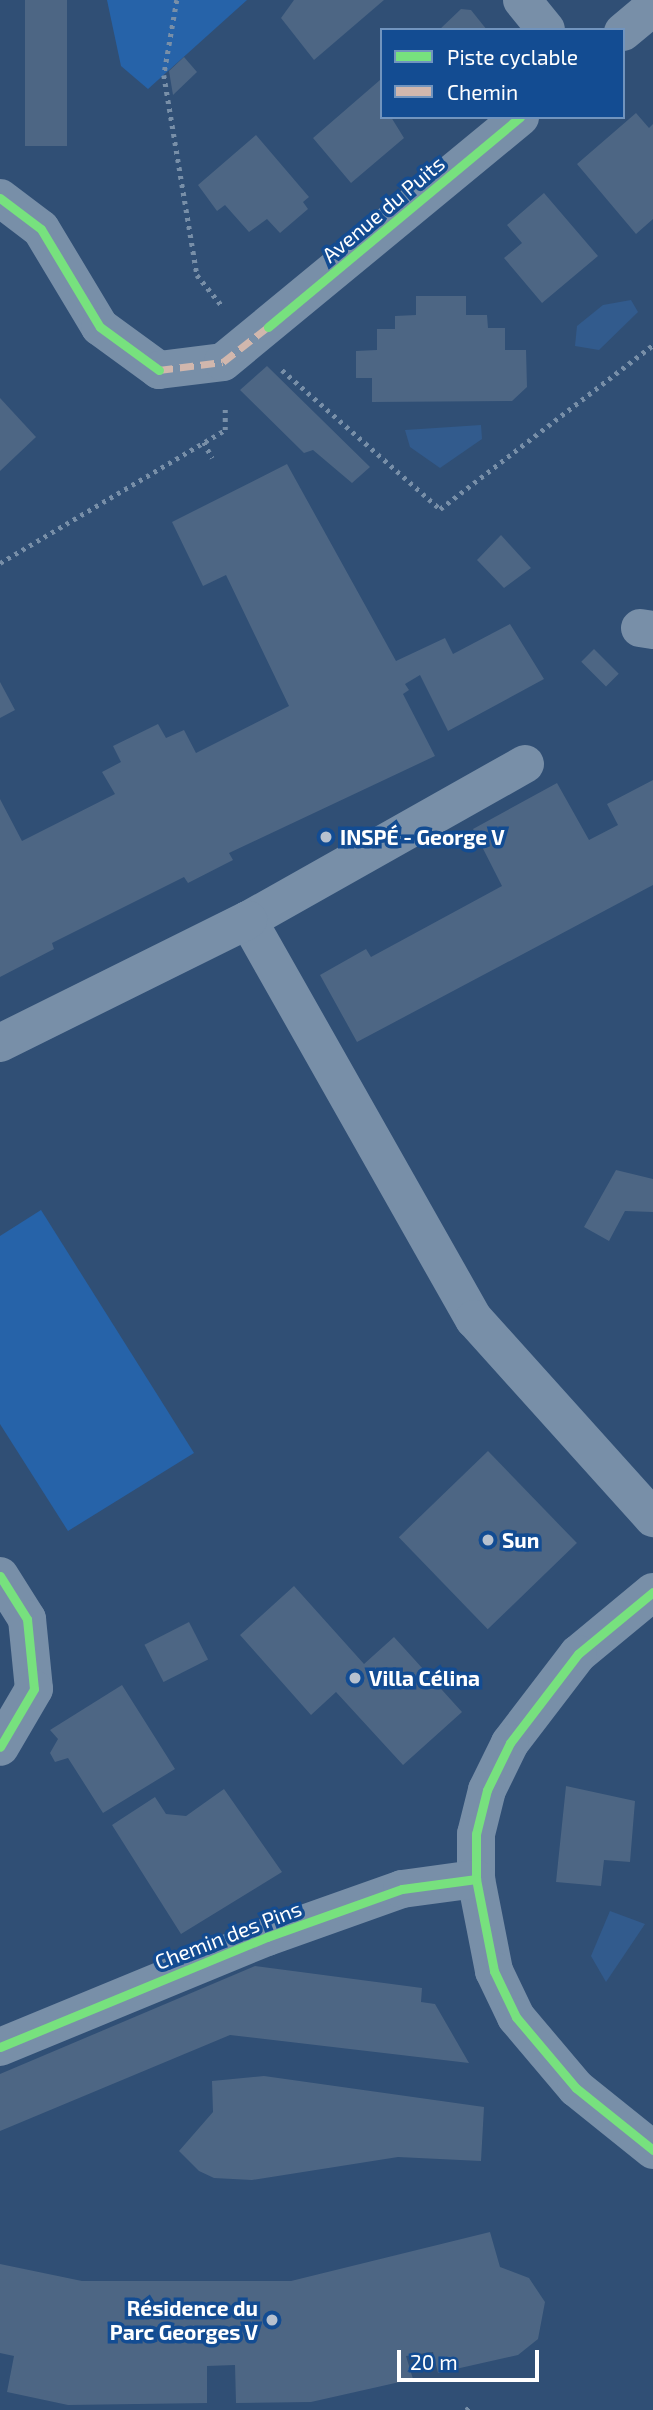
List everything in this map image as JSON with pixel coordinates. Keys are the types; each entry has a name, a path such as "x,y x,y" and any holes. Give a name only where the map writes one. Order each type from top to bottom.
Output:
{"street":[{"path":"522,0 544,28"},
{"path":"625,30 653,7"},
{"name":"Avenue du Puits","path":"247,343 518,119"},
{"path":"0,198 41,229 100,327 159,370 247,343"},
{"path":"0,1044 248,920 525,764"},
{"path":"248,920 474,1319 653,1518"},
{"path":"0,1576 27,1619 34,1689 0,1747"},
{"path":"653,1592 578,1654 510,1743 484,1801 476,1879 494,1971 516,2017 576,2088 653,2150"},
{"name":"Chemin des Pins","path":"0,2047 267,1937 402,1889 476,1879"}],"path":[{"path":"177,0 164,75 197,275 247,343 440,509 653,345"},
{"path":"0,563 225,430 247,343"},
{"path":"204,442 212,458"}],"shaded area":[{"path":"107,0 247,0 148,89 121,66"},
{"path":"631,300 638,312 599,350 575,346 577,326 603,305"},
{"path":"481,425 482,439 440,468 410,447 405,430"},
{"path":"41,1210 194,1453 68,1531 0,1424 0,1236"},
{"path":"610,1911 645,1924 606,1982 591,1956"}],"building":[{"path":"25,0 67,0 67,146 25,146"},
{"path":"294,0 384,0 314,60 281,18"},
{"path":"461,9 471,10 485,28 441,28"},
{"path":"184,57 197,72 173,95 169,71"},
{"path":"380,80 380,119 392,119 404,138 351,183 313,138"},
{"path":"636,113 649,128 653,124 653,219 636,234 577,164"},
{"path":"256,135 309,197 303,202 308,209 280,233 267,219 249,232 225,205 217,211 198,185"},
{"path":"544,193 598,256 542,303 504,258 522,243 507,225"},
{"path":"416,296 466,296 466,315 487,315 488,328 505,328 505,350 526,350 527,387 512,401 372,402 372,378 356,378 356,351 377,350 377,329 395,329 395,316 416,315"},
{"path":"267,366 370,467 352,483 313,450 304,453 240,390"},
{"path":"0,398 36,437 0,471"},
{"path":"287,464 396,661 445,638 453,654 510,624 544,679 448,731 420,675 405,684 409,690 403,694 435,756 229,853 233,860 188,883 184,877 52,943 54,949 0,977 0,799 22,841 115,794 102,772 121,762 113,746 158,724 166,738 184,730 196,753 289,706 226,575 203,586 172,522"},
{"path":"501,535 531,568 504,588 477,560"},
{"path":"594,649 619,674 606,686 581,662"},
{"path":"0,682 15,710 0,718"},
{"path":"653,780 653,885 357,1042 320,975 366,949 371,957 502,886 473,829 557,783 589,840 618,825 607,804"},
{"path":"616,1170 653,1179 653,1212 625,1211 609,1241 584,1227"},
{"name":"Sun","path":"488,1451 577,1543 488,1629 399,1537"},
{"name":"Villa Célina","path":"294,1586 364,1664 394,1637 462,1712 403,1765 336,1692 311,1715 240,1635"},
{"path":"189,1622 208,1659 164,1682 144,1645"},
{"path":"122,1685 175,1769 103,1813 68,1758 55,1762 50,1753 58,1739 50,1730"},
{"path":"566,1786 635,1801 630,1862 604,1860 601,1886 556,1882"},
{"path":"224,1789 282,1872 181,1934 112,1825 155,1797 166,1814 186,1816"},
{"path":"255,1966 422,1988 421,2002 435,2004 469,2063 230,2035 0,2131 0,2074"},
{"path":"264,2076 484,2107 481,2161 398,2157 252,2180 214,2178 199,2171 179,2151 213,2112 212,2081"},
{"name":"Résidence du Parc Georges V","path":"490,2232 500,2267 529,2278 545,2302 538,2339 518,2355 438,2373 433,2352 406,2356 413,2379 311,2402 236,2403 235,2365 207,2366 207,2403 68,2405 7,2392 14,2356 0,2353 0,2264 82,2281 291,2281"}],"marked path":[{"path":"159,370 223,362 268,327"}],"cycle path":[{"path":"268,327 518,119"},
{"path":"0,198 41,229 100,327 159,370"},
{"path":"0,1576 27,1619 34,1689 0,1747"},
{"path":"653,1592 578,1654 510,1743 487,1790 476,1834 476,1879 494,1971 516,2017 576,2088 653,2150"},
{"path":"0,2047 267,1937 402,1889 476,1879"}],"place":[{"name":"INSPÉ - George V","path":"326,837"},
{"name":"Sun","path":"488,1540"},
{"name":"Villa Célina","path":"355,1678"},
{"name":"Résidence du Parc Georges V","path":"272,2320"}]}
